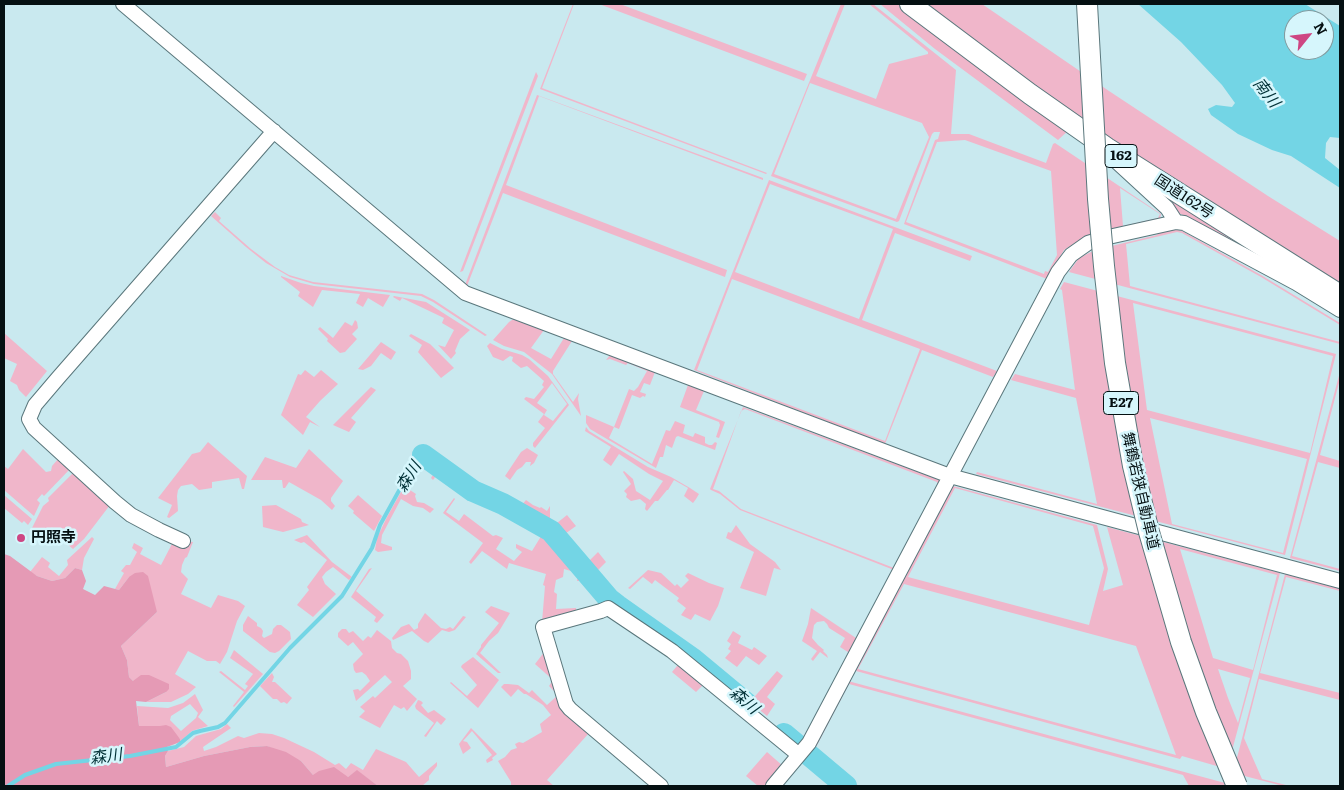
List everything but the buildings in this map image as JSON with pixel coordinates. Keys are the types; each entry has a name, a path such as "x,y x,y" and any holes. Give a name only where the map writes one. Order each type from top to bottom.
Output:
{"highway":[{"name":"国道162号","path":"910,4 1030,94 1107,148 1340,295"},
{"name":"舞鶴若狭自動車道","path":"1087,4 1098,199 1104,266 1115,363 1133,466 1148,532 1181,642 1206,712 1237,786"}],"street":[{"path":"123,4 466,294 950,476 1340,581"},
{"path":"183,541 131,515 34,428 28,419 35,405 58,378 274,131"},
{"path":"1107,148 1113,158 1167,208 1176,222"},
{"path":"774,786 802,752 894,584 1058,272 1071,255 1088,243 1104,238 1176,222 1184,223 1296,283 1340,310"},
{"path":"661,786 566,704 543,627 608,608 672,651 743,703 802,752"}],"shaded area":[{"path":"573,4 542,88 767,173 540,89"},
{"path":"599,4 620,4 807,74 804,81"},
{"path":"841,4 845,4 816,76 876,99 889,64 928,54 928,52 869,4 873,4 956,70 951,134 969,134 1046,163 1055,143 1161,214 1160,219 1090,235 1080,240 1064,250 1047,279 904,224 935,140 938,139 940,132 932,134 897,222 771,176","holes":["810,83 922,123 929,137 896,219 774,174","965,140 1051,171 1057,255 1048,272 1045,271 1044,274 906,222 937,142","1120,188 1160,214 1158,218 1123,226"]},
{"path":"880,4 901,4 1070,129 1058,140 935,49"},
{"path":"920,4 982,4 1109,91 1340,241 1340,289 1165,178"},
{"path":"536,72 538,76 463,271 460,272"},
{"path":"537,95 763,178 763,180 539,96 506,185 727,270 725,277 503,193 467,286 465,285"},
{"path":"1143,179 1282,268 1179,213"},
{"path":"769,180 972,256 970,261 895,233 862,320 997,371 993,377 922,350 885,444 694,370","holes":["770,184 893,229 859,319 735,272","732,279 920,349 885,441 697,370"]},
{"path":"215,212 221,218 219,221 251,249 289,275 313,282 422,294 487,335 485,336 421,296 314,284 290,277 266,263 246,247 211,216"},
{"path":"1174,229 1182,231 1261,275 1340,323 1340,325 1261,277 1177,232 1126,244 1130,286 1340,342 1340,344 1069,272 1079,258 1095,250"},
{"path":"281,276 314,286 390,295 383,307 368,298 363,307 356,303 360,294 322,290 313,307 298,296 300,292"},
{"path":"1064,282 1336,354 1285,555 976,474 977,472 1097,504 1076,398 1011,380 1015,374 1075,390 1062,290 1060,289","holes":["1133,303 1333,356 1310,453 1147,410","1150,418 1307,459 1283,553 1172,524"]},
{"path":"394,296 426,302 470,330 460,339 455,351 456,353 451,359 438,345 445,347 454,330 442,323 444,318 402,298 400,301"},
{"path":"515,318 600,349 601,352 572,341 553,371 553,374 573,402 579,393 578,399 581,416 552,374 524,352 504,346 493,340","holes":["544,330 564,338 551,359 531,348"]},
{"path":"355,320 358,328 352,334 357,339 345,352 340,353 318,329 320,327 333,338 345,322 352,326"},
{"path":"4,333 47,371 26,397 17,385 10,381 17,364 4,358"},
{"path":"411,334 430,344 454,368 441,378 418,352 422,345 409,336"},
{"path":"381,342 396,352 391,360 381,353 371,366 363,370 358,369"},
{"path":"490,343 529,359 548,376 569,405 535,448 533,443 545,428 538,422 544,414 524,399 526,397 534,399 544,387 542,385 544,381 527,366 521,368 512,361 513,357 510,356 503,361 493,357 487,346","holes":["552,383 567,404 553,421 544,415 547,410 537,403"]},
{"path":"610,355 655,372 650,385 644,383 640,392 646,394 645,397 640,398 632,395 619,429 614,427 629,389 634,391 638,387 647,371 628,363 626,365 610,359 606,360"},
{"path":"305,370 314,377 321,370 338,384 306,417 320,427 310,422 303,435 281,415 298,374 301,375"},
{"path":"1340,372 1340,379 1320,455 1340,461 1340,468 1318,462 1292,556 1340,569 1340,571 1290,558"},
{"path":"688,385 704,391 696,410 725,422 719,438 716,437 720,425 719,422 680,407"},
{"path":"371,387 376,390 351,418 356,422 349,432 333,425"},
{"path":"743,407 939,480 940,485 894,570 740,510 720,494 711,490 738,420 713,489 719,491 741,509 894,568 938,486 937,482 745,409 741,411"},
{"path":"586,415 614,427 609,438 652,464 666,430 670,431 675,421 685,425 683,433 693,437 695,433 705,437 705,443 709,445 717,443 715,450 678,436 672,448 666,445 663,457 660,457 656,468 590,429 586,423"},
{"path":"586,427 589,431 648,467 671,477 690,488 699,494 696,499 693,503 684,496 688,488 674,480 668,490 647,511 645,509 646,504 640,499 631,501 626,497 627,494 624,491 631,484 624,471 633,479 636,491 650,500 663,481 619,454 611,466 603,460 611,447 585,431"},
{"path":"208,442 247,476 244,489 242,489 239,478 212,482 212,488 199,490 192,484 181,486 177,496 178,511 169,518 167,517 172,505 158,498 192,454 200,452"},
{"path":"527,448 538,455 534,463 530,466 531,462 526,462 510,480 505,476 521,452"},
{"path":"23,449 46,472 51,471 52,466 59,458 70,469 44,496 42,494 37,500 40,503 34,516 4,490 4,466 8,469"},
{"path":"309,449 343,481 331,498 335,506 332,510 321,500 289,482 283,488 282,480 251,480 265,457 296,468"},
{"path":"424,457 471,493 502,505 548,532 588,579 586,581 577,581 578,573 564,569 563,577 556,580 554,592 557,594 556,609 576,608 576,614 542,622 545,586 543,585 546,574 509,563 507,569 482,551 471,564 469,562 483,543 443,513 454,498 446,512 459,521 464,514 493,536 496,535 503,538 496,549 514,561 522,552 516,548 516,544 532,551 543,533 511,514 471,498 453,486 454,484 439,472 433,480 431,478 436,470 423,462 407,488 416,494 417,502 424,503 434,509 430,513 401,499 382,535 381,543 392,547 392,550 378,552 375,550 377,538 387,517 406,483"},
{"path":"74,472 110,505 84,539 73,549 48,528 40,538 33,532 35,530 32,528 43,506 49,501 48,498"},
{"path":"953,486 1097,525 1108,569 1103,591 1123,585 1107,527 1280,573 1227,769 1182,756 1180,759 856,671 869,642","holes":["955,488 1093,526 1104,568 1089,625 908,577","1180,549 1277,575 1253,670 1213,658","904,584 1136,646 1176,755 858,669","1218,669 1250,678 1238,723"]},
{"path":"4,495 32,519 28,525 24,521 22,523 4,508"},
{"path":"358,495 382,516 374,531 353,513 354,511 348,506"},
{"path":"526,500 547,511 550,506 550,528 516,509 516,505 520,507"},
{"path":"276,505 309,525 283,532 263,527 262,506"},
{"path":"567,515 576,526 562,536 579,559 588,562 598,552 606,562 598,570 602,578 597,582 582,565 584,562 580,562 552,527"},
{"path":"736,525 750,544 775,562 781,570 774,568 766,596 740,588 754,552 726,538 728,532 731,533"},
{"path":"307,535 332,562 352,577 349,580 333,567 326,572 322,577 325,584 336,594 313,617 297,605 309,590 307,587 327,560 304,542 301,543 294,540"},
{"path":"92,537 94,539 84,558 82,570 75,568 65,578 52,581 30,572 42,557 50,563 48,567 59,576 68,565 67,560"},
{"path":"174,540 193,542 182,565 181,572 188,579 181,594 211,608 218,595 238,601 245,606 237,621 227,652 220,664 216,661 207,661 188,651 175,674 196,687 188,694 171,702 146,702 166,692 133,681 129,677 127,660 121,646 157,612 129,577 119,590 115,589 124,573 121,571 126,565 130,565 137,552 132,548 134,543 143,548 140,554 161,565"},
{"path":"4,554 10,556 37,576 52,581 65,578 75,568 82,570 86,581 83,589 95,595 104,586 119,590 129,577 135,573 143,572 148,576 157,612 121,646 127,660 129,677 133,681 141,675 149,675 169,684 169,689 166,692 146,702 136,701 139,726 166,725 171,727 180,739 180,742 167,747 168,751 165,756 166,767 204,756 250,747 267,746 286,752 301,761 313,775 319,771 334,767 348,777 357,770 378,786 4,786"},
{"path":"372,568 356,591 384,615 377,623 374,621 376,617 351,597 369,569"},
{"path":"648,570 661,573 675,586 677,584 681,588 689,580 685,576 688,573 724,588 718,606 710,621 695,614 691,620 681,615 686,608 677,601 679,598 655,580 652,584 643,577 630,589 628,588"},
{"path":"1285,574 1340,589 1340,591 1286,577 1260,673 1340,693 1340,700 1259,679 1244,738 1262,779 1290,786 1283,786 1233,773"},
{"path":"491,606 510,613 498,633 480,653 501,673 498,673 476,654 499,623 485,612"},
{"path":"811,608 859,640 851,654 840,647 845,638 829,628 824,621 817,622 814,625 812,638 824,650 828,658 820,652 813,661 811,659 817,651 802,641"},
{"path":"425,613 441,628 446,629 450,627 453,629 463,616 466,617 455,630 449,632 442,630 428,643 412,631 393,640 392,638 401,627 409,624 414,630 418,628 418,624"},
{"path":"248,616 261,628 264,638 272,634 273,629 277,625 281,625 290,632 291,639 279,651 275,653 270,652 243,631 243,625"},
{"path":"342,629 346,629 349,633 353,631 363,641 368,636 371,638 377,630 391,641 392,648 397,653 401,654 408,661 411,679 403,686 417,699 407,711 404,707 401,709 394,705 380,728 359,717 365,711 360,707 373,696 375,698 392,682 385,675 356,701 353,690 358,689 360,691 370,681 362,672 356,673 354,670 353,664 363,654 353,642 348,646 338,637 338,633"},
{"path":"733,631 741,636 738,643 752,650 754,647 767,656 759,665 746,656 737,667 725,658 731,651 728,649 731,644 727,641"},
{"path":"234,650 263,674 234,707 244,692 219,672 221,671 245,690 248,686 245,684 253,674 230,658"},
{"path":"545,651 589,733 547,780 554,786 511,786 511,782 498,761 511,750 517,748 515,744 523,743 542,732 540,724 551,715 543,705 518,689 511,697 501,687 504,684 508,684 518,685 529,693 532,690 547,705 558,695 549,686 553,680 535,664"},
{"path":"473,657 499,680 478,708 450,683 467,696 477,685 461,667"},
{"path":"677,666 683,666 704,684 696,692 672,672"},
{"path":"777,671 783,676 767,697 775,704 767,716 750,702"},
{"path":"272,673 274,677 272,682 275,682 292,698 287,704 273,699 260,686"},
{"path":"848,681 1225,783 1224,786 1189,786 1183,775 849,684 815,749 859,786 851,786 809,752 812,748 814,749 815,743"},
{"path":"195,694 203,710 198,717 208,726 192,731 180,742 180,739 160,726 139,726 137,706 168,708 183,703","holes":["190,704 198,713 196,718 181,731 170,720 171,716"]},
{"path":"418,700 423,703 421,705 428,713 434,710 446,719 441,725 437,721 426,737 424,736 434,723 416,709 415,706"},
{"path":"227,724 231,728 203,747 204,751 238,736 244,738 259,733 272,734 284,738 314,752 335,765 339,763 346,769 351,763 363,770 376,749 406,762 419,777 437,762 437,766 429,776 429,780 422,786 378,786 357,771 348,777 313,775 301,761 267,746 250,747 204,756 166,767 165,756 168,751 184,747 196,736 221,729"},
{"path":"471,728 497,754 492,758 493,760 487,763 486,760 492,755 472,731 463,741 467,742 471,748 463,754 459,744"},
{"path":"767,752 783,766 765,786 758,786 746,776"}],"water":[{"name":"南川","path":"1138,4 1305,4 1315,10 1284,10 1284,60 1334,60 1334,22 1340,26 1340,138 1330,137 1326,143 1325,158 1340,170 1340,188 1291,156 1272,150 1238,134 1211,115 1208,109 1216,105 1232,107 1235,103 1222,85 1181,42"}],"waterway":[{"name":"森川","path":"8,786 25,775 56,764 130,756 176,747 193,733 218,727 225,723 290,648 342,596 372,548 380,525 401,487 423,455"},
{"name":"森川","path":"423,455 473,491 503,504 551,531 609,599 693,659 746,703"},
{"name":"森川","path":"784,734 846,786"}],"place":[{"name":"円照寺","path":"21,538"}]}
